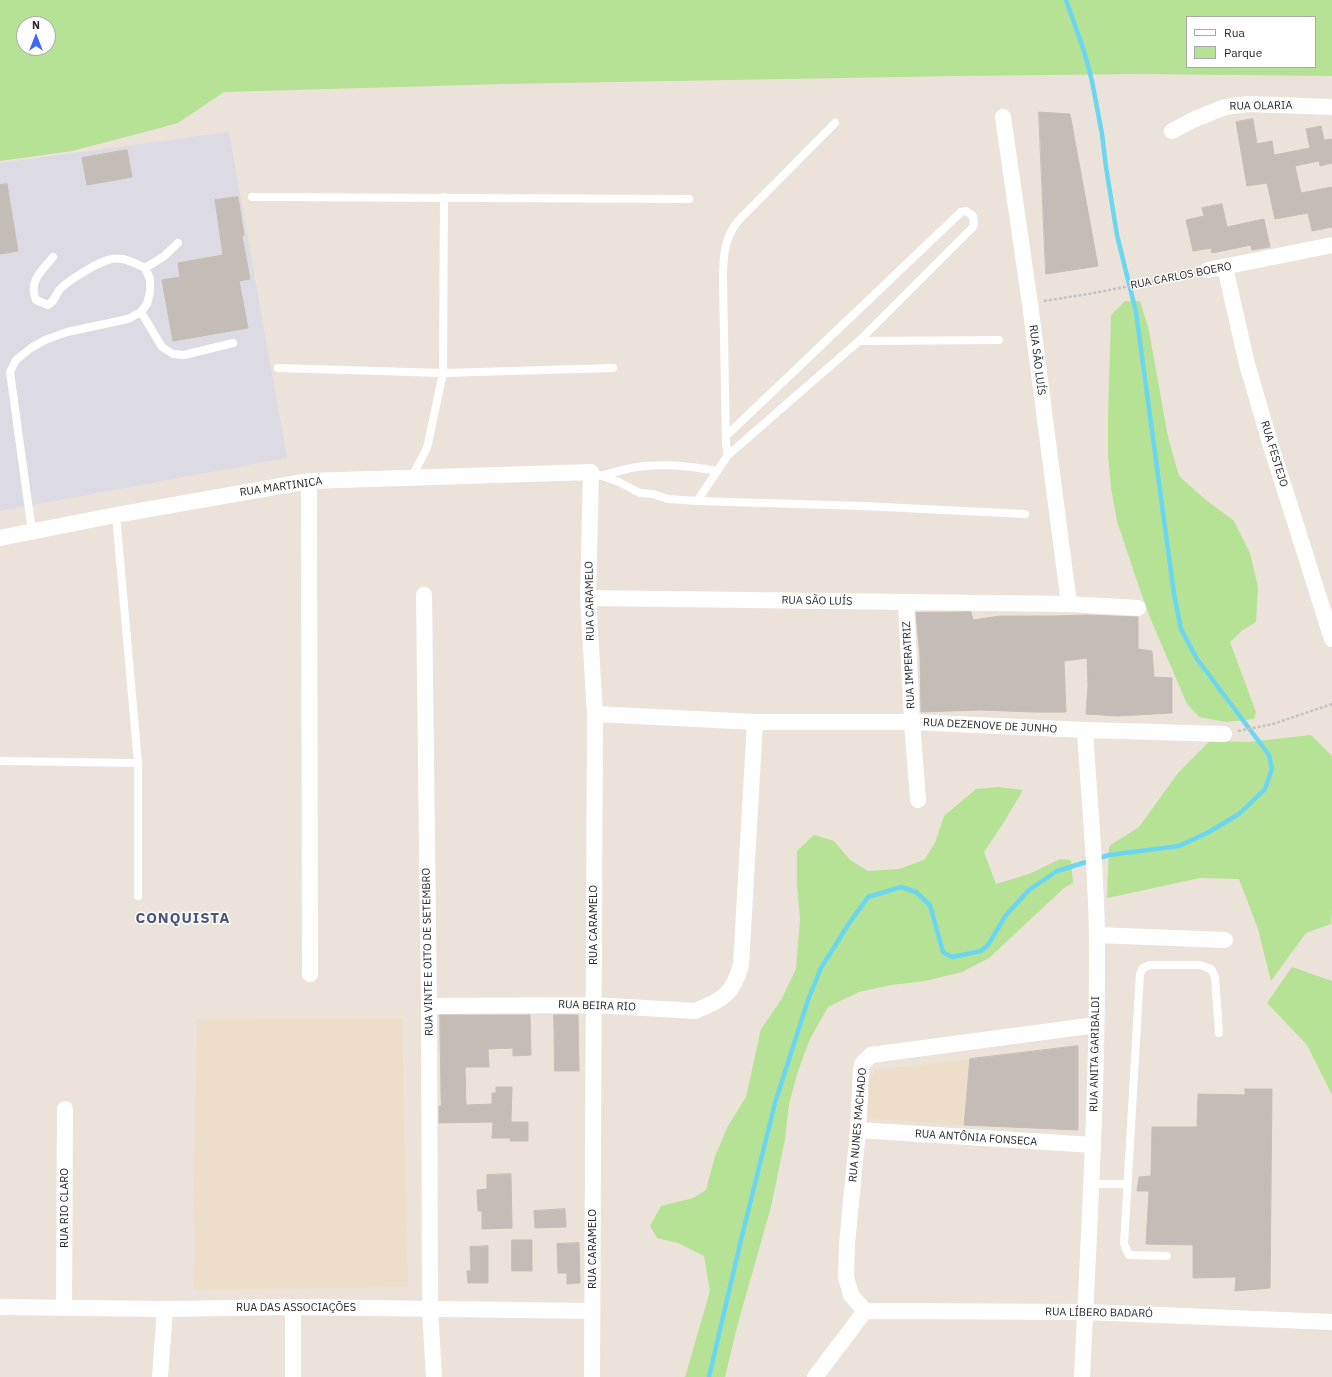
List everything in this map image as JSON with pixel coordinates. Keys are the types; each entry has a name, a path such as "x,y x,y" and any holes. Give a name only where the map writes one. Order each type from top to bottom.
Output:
{"street":[{"name":"RUA OLARIA","path":"1172,131 1225,106 1248,104 1332,106"},
{"name":"RUA SÃO LUÍS","path":"1003,117 1030,304 1069,604"},
{"name":"RUA CARLOS BOERO","path":"1208,270 1332,245"},
{"name":"RUA FESTEJO","path":"1225,267 1247,364 1271,446 1332,639"},
{"name":"RUA MARTINICA","path":"0,538 116,515 309,481 412,477 596,474"},
{"name":"RUA CARAMELO","path":"592,1377 595,714 588,598 596,474"},
{"path":"309,481 310,974"},
{"name":"RUA VINTE E OITO DE SETEMBRO","path":"424,595 429,1006 430,1309 434,1377"},
{"name":"RUA SÃO LUÍS","path":"588,598 1069,604 1138,608"},
{"name":"RUA IMPERATRIZ","path":"906,602 912,722 918,800"},
{"name":"RUA DEZENOVE DE JUNHO","path":"595,714 755,722 912,722 1085,730 1224,734"},
{"name":"RUA BEIRA RIO","path":"429,1006 594,1005 695,1011 709,1006 724,997 736,981 741,964 755,722"},
{"name":"RUA ANITA GARIBALDI","path":"1082,1377 1092,1184 1097,935 1085,730"},
{"path":"1097,935 1226,940"},
{"name":"RUA NUNES MACHADO","path":"865,1311 852,1296 846,1277 847,1244 858,1130 861,1070 863,1063 871,1055 1096,1025"},
{"name":"RUA RIO CLARO","path":"64,1307 65,1109"},
{"name":"RUA ANTÔNIA FONSECA","path":"858,1130 1093,1145"},
{"name":"RUA DAS ASSOCIAÇÕES","path":"0,1307 165,1309 293,1307 592,1311"},
{"path":"293,1307 293,1377"},
{"path":"160,1377 165,1309"},
{"path":"815,1377 865,1311"},
{"name":"RUA LÍBERO BADARÓ","path":"865,1311 1085,1312 1332,1322"}],"lane":[{"path":"728,455 726,436 723,280 723,258 726,244 732,229 738,221 835,123"},
{"path":"252,197 688,199"},
{"path":"412,477 427,448 443,373 444,197"},
{"path":"696,501 728,455 858,341 973,227 973,216 966,211 961,212 726,436"},
{"path":"145,268 163,257 178,243"},
{"path":"32,532 10,372 16,360 31,348 67,332 128,319 141,312 147,304 150,292 150,279 145,268 130,261 112,259 91,268 77,277 59,290 54,301 48,305 36,300 33,292 35,281 40,272 53,257"},
{"path":"141,312 162,347 173,354 184,355 234,343"},
{"path":"858,341 999,340"},
{"path":"278,368 443,373 613,368"},
{"path":"596,474 652,466 700,468 717,471"},
{"path":"596,474 619,482 640,494 654,494 668,499 1025,514"},
{"path":"116,515 138,763 138,896"},
{"path":"0,761 138,763"},
{"path":"1167,1256 1129,1255 1124,1244 1140,974 1143,968 1150,964 1157,964 1200,965 1211,969 1215,977 1219,1033"},
{"path":"1092,1184 1127,1184"}],"path":[{"name":"RUA CARLOS BOERO","path":"1030,304 1157,281 1208,270"},
{"path":"1224,734 1273,724 1332,704"}],"shaded area":[{"path":"229,132 287,458 0,511 0,163"},
{"path":"402,1018 408,1287 193,1290 195,1242 193,1197 197,1019"},
{"path":"970,1059 964,1125 868,1119 870,1080 876,1070"}],"green space":[{"path":"0,0 1332,0 1332,76 1140,74 956,76 503,84 224,92 178,123 72,151 0,161"},
{"path":"1125,301 1140,301 1149,331 1168,437 1179,476 1206,500 1234,521 1250,553 1258,587 1256,622 1243,630 1230,642 1256,712 1254,719 1226,722 1199,717 1187,704 1151,620 1117,521 1111,488 1108,454 1111,315"},
{"path":"1311,735 1332,756 1331,924 1306,933 1271,981 1258,929 1239,879 1200,878 1107,898 1109,846 1139,827 1178,773 1210,741 1248,742"},
{"path":"998,787 1023,790 984,852 996,884 1029,874 1060,859 1071,860 1073,883 1064,888 989,958 962,972 925,981 891,985 859,992 828,1007 810,1039 798,1071 789,1104 785,1139 771,1207 737,1327 725,1377 685,1377 710,1291 704,1256 678,1243 657,1238 650,1226 661,1206 693,1198 706,1190 715,1156 728,1126 746,1097 761,1029 781,1000 796,969 800,919 797,885 797,851 814,835 834,841 850,860 868,871 899,869 924,860 935,843 944,816 976,789"},
{"path":"1292,967 1332,981 1332,1095 1307,1045 1267,1003"}],"building":[{"path":"1039,112 1070,114 1098,266 1046,274"},
{"path":"1253,119 1257,144 1272,141 1274,155 1310,148 1306,129 1321,126 1324,140 1332,139 1332,163 1320,166 1319,161 1295,166 1301,193 1332,187 1332,227 1312,231 1308,213 1275,219 1267,183 1247,186 1236,122"},
{"path":"127,150 132,177 87,185 82,158"},
{"path":"7,184 18,251 0,254 0,185"},
{"path":"238,197 244,235 242,236 250,279 239,281 248,328 173,341 162,280 180,277 178,263 223,255 215,200"},
{"path":"1222,204 1227,227 1264,219 1270,247 1252,250 1251,245 1212,253 1211,248 1193,251 1186,220 1204,216 1202,208"},
{"path":"971,612 973,620 1000,616 1087,615 1138,617 1138,649 1152,651 1154,677 1172,678 1172,713 1118,716 1086,714 1088,686 1087,658 1064,661 1066,712 980,710 921,712 920,656 916,613"},
{"path":"440,1015 530,1015 531,1055 513,1056 513,1048 488,1049 489,1067 465,1067 466,1105 492,1104 492,1093 496,1093 496,1087 512,1087 511,1122 528,1122 528,1141 510,1141 510,1138 492,1138 493,1122 439,1123 439,1106 441,1106"},
{"path":"554,1015 578,1015 579,1071 555,1071"},
{"path":"1078,1046 1078,1130 964,1125 970,1059"},
{"path":"1245,1089 1272,1089 1270,1288 1235,1291 1236,1277 1193,1278 1193,1245 1146,1244 1149,1191 1137,1191 1139,1177 1151,1176 1152,1127 1197,1127 1198,1094 1245,1095"},
{"path":"511,1174 512,1228 482,1229 482,1211 478,1211 477,1190 487,1189 487,1175"},
{"path":"565,1209 566,1227 535,1228 534,1211"},
{"path":"512,1240 532,1240 532,1271 512,1271"},
{"path":"579,1243 580,1283 567,1284 567,1273 558,1273 557,1244"},
{"path":"488,1246 488,1283 468,1283 467,1271 471,1271 470,1247"}],"waterway":[{"path":"709,1377 775,1103 808,1000 821,968 848,925 868,897 901,887 916,892 930,905 943,952 952,957 981,951 988,945 1006,915 1029,890 1057,871 1109,855 1179,846 1209,832 1239,814 1265,789 1272,769 1269,755 1197,659 1181,629 1174,594 1136,312 1117,235 1102,134 1092,81 1084,51 1066,0"}],"district":[{"name":"CONQUISTA","path":"183,919"}]}
